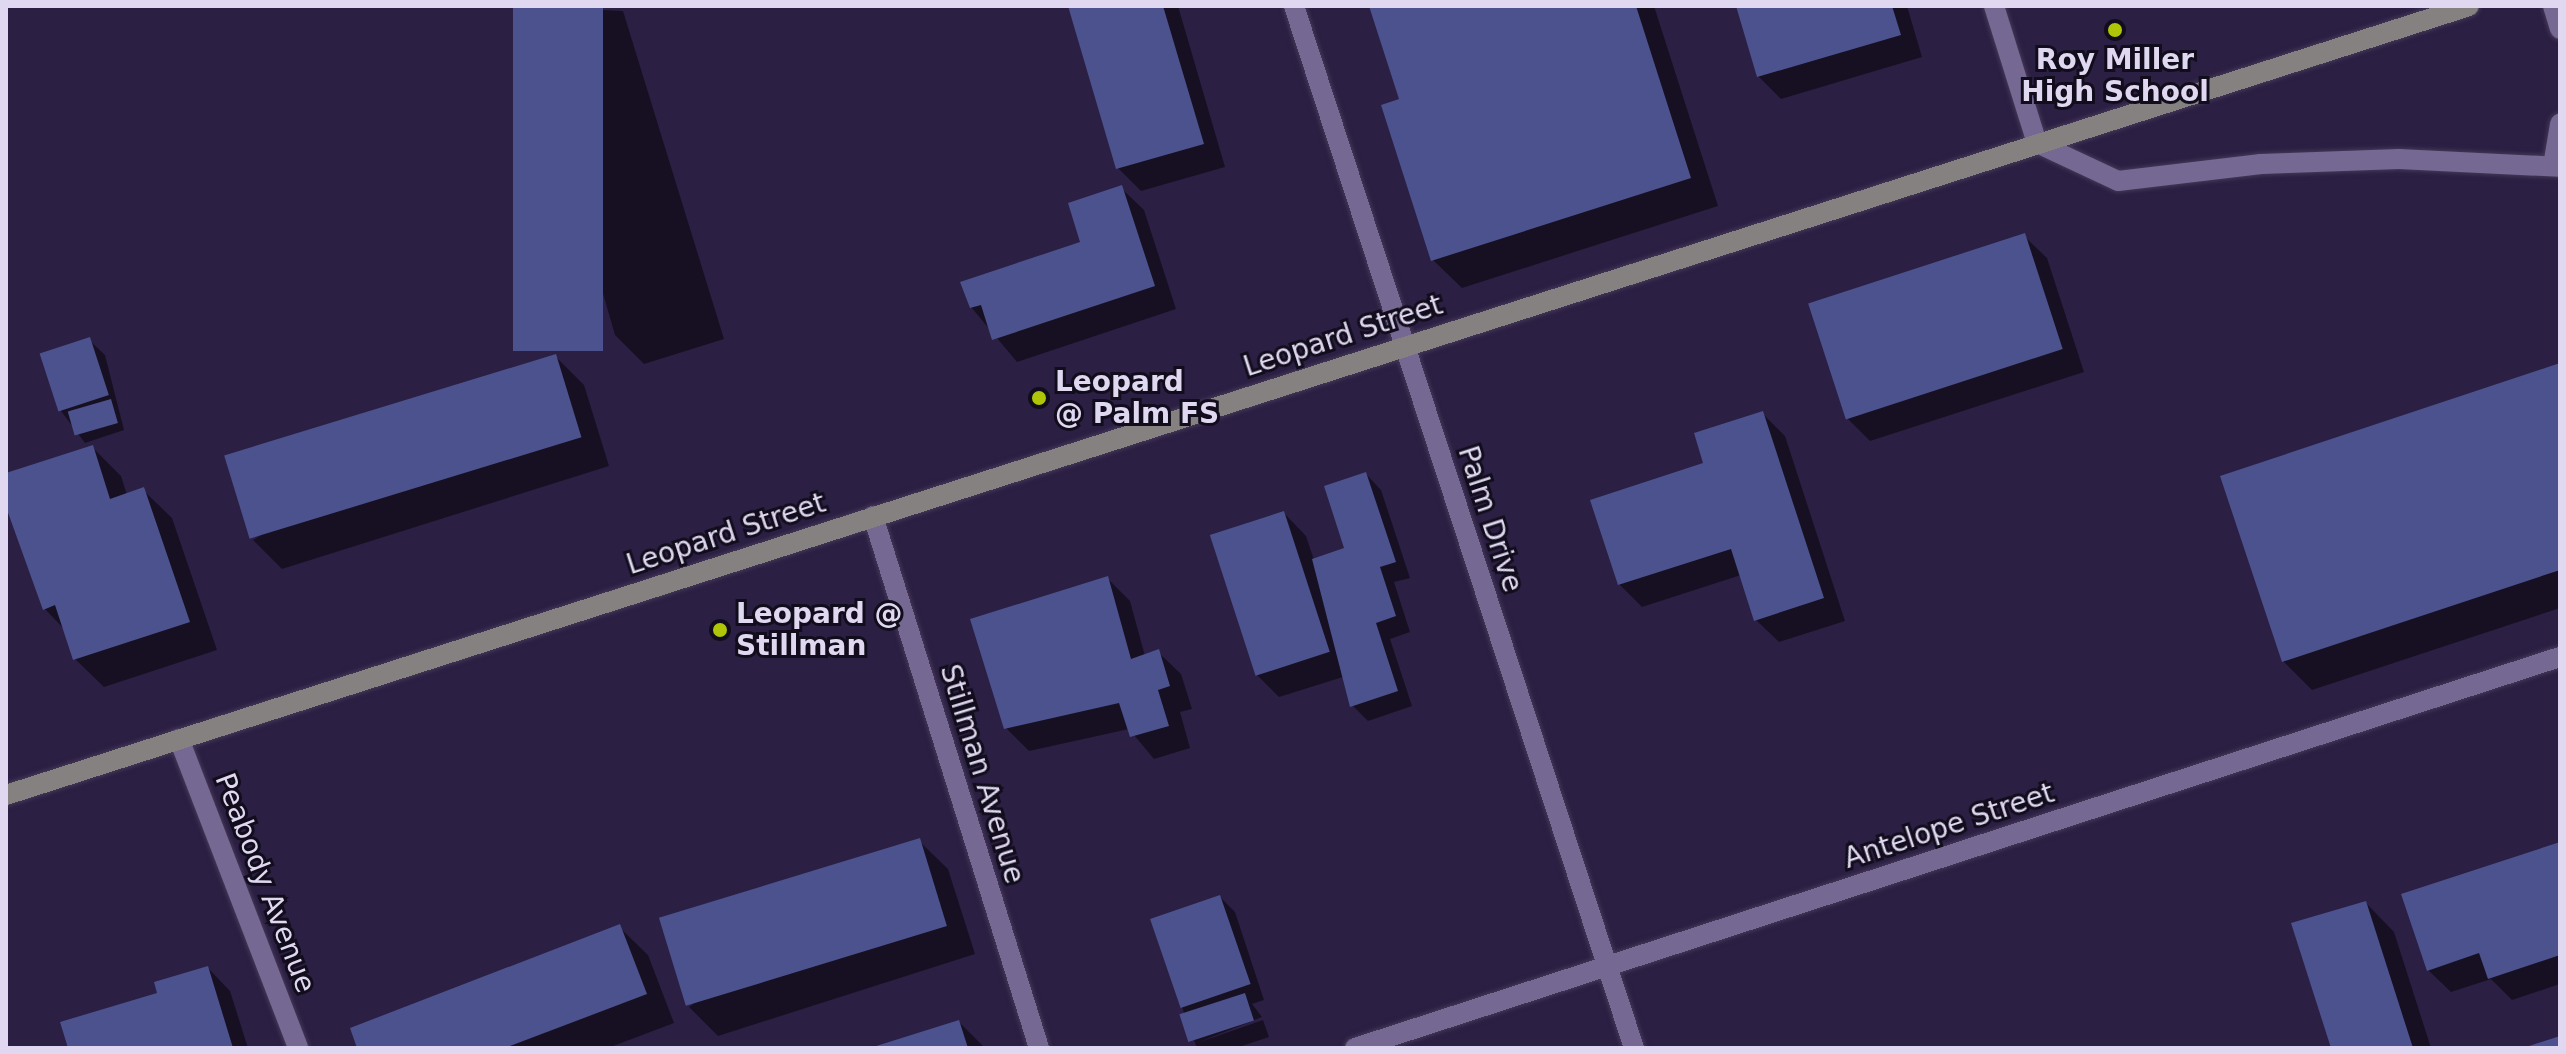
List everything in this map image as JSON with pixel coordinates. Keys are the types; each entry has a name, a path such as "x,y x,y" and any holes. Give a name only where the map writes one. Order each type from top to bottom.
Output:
{"main road":[{"name":"Leopard Street","path":"6,795 2469,6"}],"street":[{"name":"Palm Drive","path":"1294,6 1634,1048"},
{"path":"1994,6 2037,143 2118,181 2261,164 2399,159 2557,166 2560,124"},
{"path":"2553,6 2560,29"},
{"name":"Stillman Avenue","path":"873,516 1039,1048"},
{"name":"Antelope Street","path":"1355,1048 2560,657"},
{"name":"Peabody Avenue","path":"179,739 298,1048"}],"building":[{"path":"513,6 603,6 603,351 513,351"},
{"path":"1068,6 1163,6 1204,144 1116,169"},
{"path":"1369,6 1636,6 1691,178 1431,261 1381,105 1399,99"},
{"path":"1736,6 1892,6 1901,35 1757,77"},
{"path":"1122,185 1155,286 992,340 981,305 970,308 960,282 1080,242 1068,203"},
{"path":"2025,233 2063,349 1846,419 1808,303"},
{"path":"90,337 109,395 58,411 40,353"},
{"path":"556,354 581,437 250,539 224,455"},
{"path":"2560,363 2560,570 2282,662 2220,476"},
{"path":"111,399 118,423 75,435 68,411"},
{"path":"1763,411 1824,598 1754,621 1731,549 1618,585 1590,500 1703,463 1694,433"},
{"path":"93,445 110,499 144,487 190,622 73,660 55,605 43,610 6,507 6,473"},
{"path":"1366,472 1396,562 1380,567 1396,616 1376,623 1398,691 1350,707 1312,559 1344,548 1324,486"},
{"path":"1284,511 1330,652 1256,676 1210,535"},
{"path":"1108,576 1131,659 1159,649 1170,686 1158,690 1169,726 1130,737 1119,703 1004,729 970,619"},
{"path":"920,838 947,926 686,1006 659,918"},
{"path":"2560,842 2560,955 2488,979 2479,953 2427,971 2401,894"},
{"path":"1220,895 1251,984 1181,1008 1150,919"},
{"path":"2366,901 2413,1048 2331,1048 2291,923"},
{"path":"620,924 647,994 505,1048 357,1048 350,1028"},
{"path":"208,966 233,1048 68,1048 60,1022 157,993 154,982"},
{"path":"1245,993 1254,1021 1188,1042 1179,1014"},
{"path":"959,1020 968,1048 873,1048 873,1047"},
{"path":"2560,1036 2560,1048 2526,1048 2526,1047"}],"place":[{"name":"Roy Miller High School","path":"2115,30"},
{"name":"Leopard @ Palm FS","path":"1039,398"},
{"name":"Leopard @ Stillman","path":"720,630"}]}
